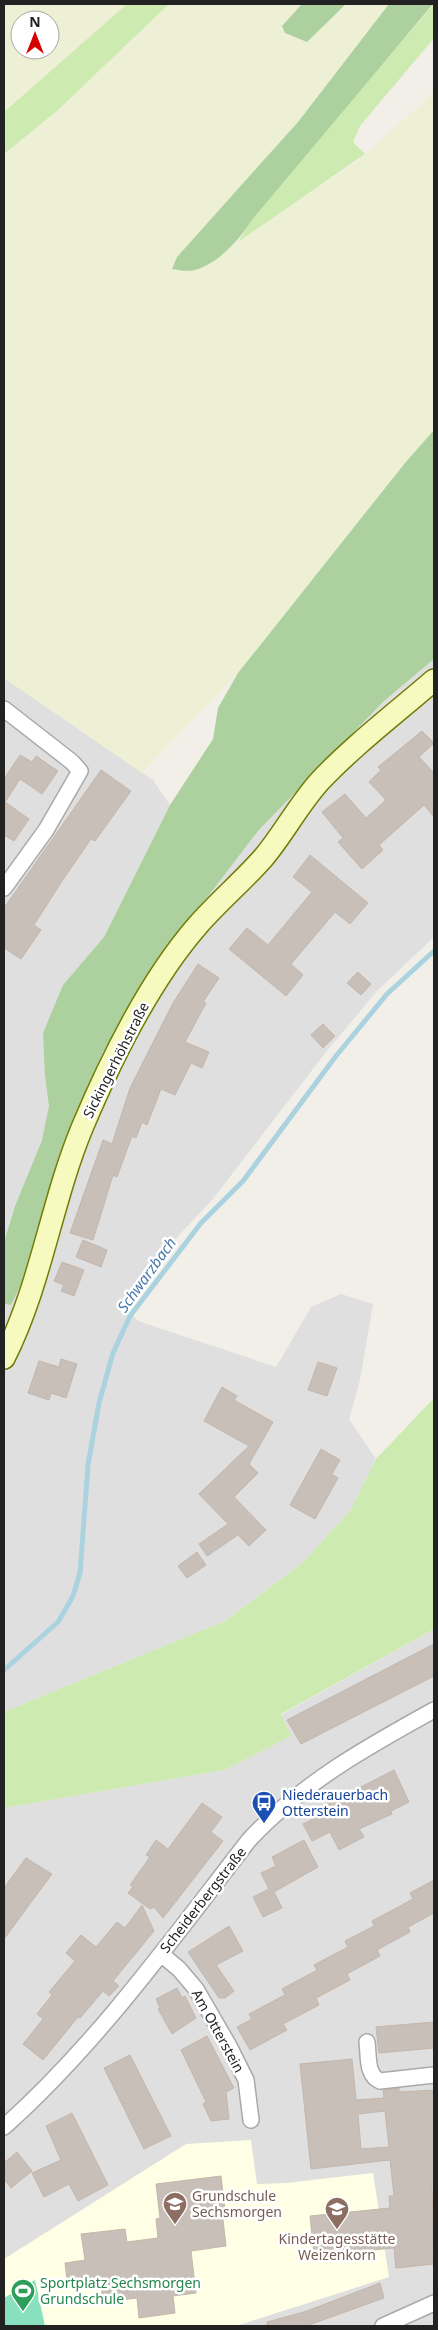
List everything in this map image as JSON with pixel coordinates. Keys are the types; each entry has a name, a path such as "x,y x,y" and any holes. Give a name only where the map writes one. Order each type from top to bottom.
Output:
{"main road":[{"name":"Sickingerhöhstraße","path":"4,1358 33,1286 81,1130 121,1044 149,996 188,938 264,856 299,806 321,780 367,737 434,680"}],"street":[{"path":"4,709 72,762 80,771 46,830 4,888"},
{"name":"Scheiderbergstraße","path":"4,2127 58,2077 161,1954 249,1840 264,1824 314,1781 340,1763 434,1710"},
{"name":"Am Otterstein","path":"161,1954 179,1969 196,1989 229,2046 246,2080 250,2120"},
{"path":"367,2042 370,2073 380,2081 434,2075"},
{"path":"383,2326 434,2303"}],"shaded area":[{"path":"4,4 127,4 4,112"},
{"path":"169,4 302,4 282,26 337,15 346,4 389,4 298,122 177,257 172,269 205,266 269,219 357,162 434,92 434,430 405,463 238,673 142,773 4,678 4,154 57,111"},
{"path":"434,659 434,937 377,991 326,1052 212,1200 166,1249 135,1291 127,1308 138,1321 276,1367 311,1307 341,1294 373,1304 360,1380 349,1419 376,1459 350,1511 301,1564 225,1621 4,1712 4,1304 11,1305 20,1286 79,1106 103,1052 132,1003 174,941 258,831 383,702"},
{"path":"4,678 153,780 170,805 104,937 63,985 45,1076 50,1106 42,1140 15,1206 4,1242"},
{"path":"434,1629 434,2326 4,2326 4,1808 224,1770 291,1736 281,1715"},
{"name":"Grundschule Sechsmorgen","path":"251,2140 257,2184 286,2183 373,2173 389,2277 236,2326 4,2326 4,2259 186,2144"}],"green space":[{"path":"127,4 169,4 57,111 4,154 4,112"},
{"path":"302,4 346,4 307,42 285,33 282,26"},
{"path":"389,4 433,4 228,250 204,267 186,271 172,269 177,257 298,122"},
{"path":"434,4 434,38 360,126 353,142 365,154 238,242 252,220"},
{"path":"434,430 434,659 383,702 258,831 174,941 132,1003 103,1052 79,1106 20,1286 11,1305 4,1304 4,1242 15,1206 42,1140 49,1106 45,1076 43,1033 63,985 104,937 170,805 213,739 218,708 238,673 405,463"},
{"path":"434,1398 434,1629 281,1714 291,1736 224,1770 4,1808 4,1712 225,1621 301,1564 350,1511 376,1459"},
{"name":"Sportplatz Sechsmorgen Grundschule","path":"35,2280 45,2326 4,2326 4,2298"}],"building":[{"path":"422,731 434,743 419,757 434,773 434,817 424,805 379,845 383,850 362,869 338,842 343,838 322,812 345,794 366,818 386,800 369,782 381,770 378,767"},
{"path":"20,755 32,762 36,756 58,771 42,794 20,779 5,802 29,819 14,841 4,835 4,779"},
{"path":"101,770 131,791 95,841 91,839 62,881 34,925 41,930 21,959 4,948 4,908"},
{"path":"310,855 368,903 350,924 335,912 291,964 303,975 286,996 229,949 247,928 268,945 312,892 293,877"},
{"path":"198,964 219,978 203,1002 206,1003 185,1042 209,1052 202,1068 191,1063 175,1095 161,1089 147,1125 142,1122 136,1138 132,1136 117,1177 113,1175 93,1240 70,1233 103,1140 112,1144 130,1088 173,1003"},
{"path":"358,972 371,984 361,995 347,983"},
{"path":"323,1024 335,1036 323,1048 311,1035"},
{"path":"83,1240 107,1250 101,1267 76,1257"},
{"path":"62,1262 84,1270 74,1296 61,1291 64,1285 54,1281"},
{"path":"61,1359 77,1364 66,1398 51,1393 49,1400 28,1393 39,1361 59,1367"},
{"path":"318,1362 337,1368 327,1396 308,1390"},
{"path":"222,1387 237,1396 234,1400 273,1422 249,1464 258,1473 234,1497 266,1530 249,1546 238,1535 207,1556 199,1544 228,1524 199,1494 249,1446 204,1421"},
{"path":"321,1449 340,1460 332,1474 338,1478 315,1519 290,1505"},
{"path":"197,1552 206,1565 187,1578 178,1566"},
{"path":"434,1644 434,1676 301,1744 287,1720"},
{"path":"394,1770 409,1802 391,1811 392,1814 359,1829 364,1837 339,1850 330,1832 312,1841 303,1824 321,1815 318,1809"},
{"path":"202,1803 222,1817 211,1832 223,1841 163,1918 154,1907 150,1909 128,1893 133,1887 130,1885 150,1857 146,1855 156,1840 168,1849"},
{"path":"304,1840 318,1867 274,1892 282,1908 263,1917 253,1897 269,1889 261,1873 276,1866 272,1857"},
{"path":"26,1858 52,1874 4,1939 4,1888"},
{"path":"434,1880 434,1913 408,1927 410,1932 377,1950 380,1956 347,1974 350,1980 316,1998 319,2005 283,2024 287,2030 250,2050 237,2027 252,2019 249,2014 285,1995 282,1989 317,1970 314,1965 348,1947 345,1941 374,1926 372,1921 413,1899 410,1893"},
{"path":"142,1905 154,1931 113,1981 119,1986 109,1996 103,1991 80,2018 78,2017 43,2060 23,2044 43,2019 37,2014 52,1995 49,1992 75,1961 66,1953 81,1935 96,1947 117,1922 125,1928"},
{"path":"229,1926 243,1951 216,1965 234,1991 225,1998 219,1998 188,1952"},
{"path":"177,1988 182,1998 185,1996 196,2018 172,2034 158,2009 160,2008 156,1999"},
{"path":"434,2022 434,2048 379,2053 376,2027"},
{"path":"207,2036 234,2088 226,2092 229,2119 211,2121 203,2104 206,2102 181,2050"},
{"path":"130,2055 171,2136 144,2149 104,2068"},
{"path":"352,2059 356,2100 384,2098 383,2090 399,2088 399,2092 434,2090 434,2184 432,2185 434,2264 396,2268 394,2248 314,2255 310,2216 390,2208 389,2196 394,2196 390,2160 311,2169 300,2064","holes":["385,2111 389,2147 361,2149 358,2114"]},
{"path":"72,2113 108,2185 78,2201 69,2184 44,2197 32,2173 61,2160 46,2126"},
{"path":"17,2152 32,2171 11,2188 4,2179 4,2163"},
{"path":"221,2176 225,2210 222,2211 226,2246 191,2251 196,2293 173,2296 175,2313 139,2318 137,2298 103,2302 101,2284 68,2288 65,2263 85,2260 81,2234 125,2229 127,2242 158,2238 156,2219 160,2218 156,2184"},
{"path":"380,2283 384,2298 306,2326 267,2326 267,2322 304,2312"}],"waterway":[{"name":"Schwarzbach","path":"4,1670 58,1622 73,1596 80,1573 88,1465 99,1403 113,1353 130,1316 201,1223 243,1181 336,1056 387,994 434,951"}],"place":[{"name":"Niederauerbach Otterstein","path":"264,1824"},
{"name":"Grundschule Sechsmorgen","path":"175,2225"},
{"name":"Kindertagesstätte Weizenkorn","path":"337,2230"},
{"name":"Sportplatz Sechsmorgen Grundschule","path":"23,2312"}]}
